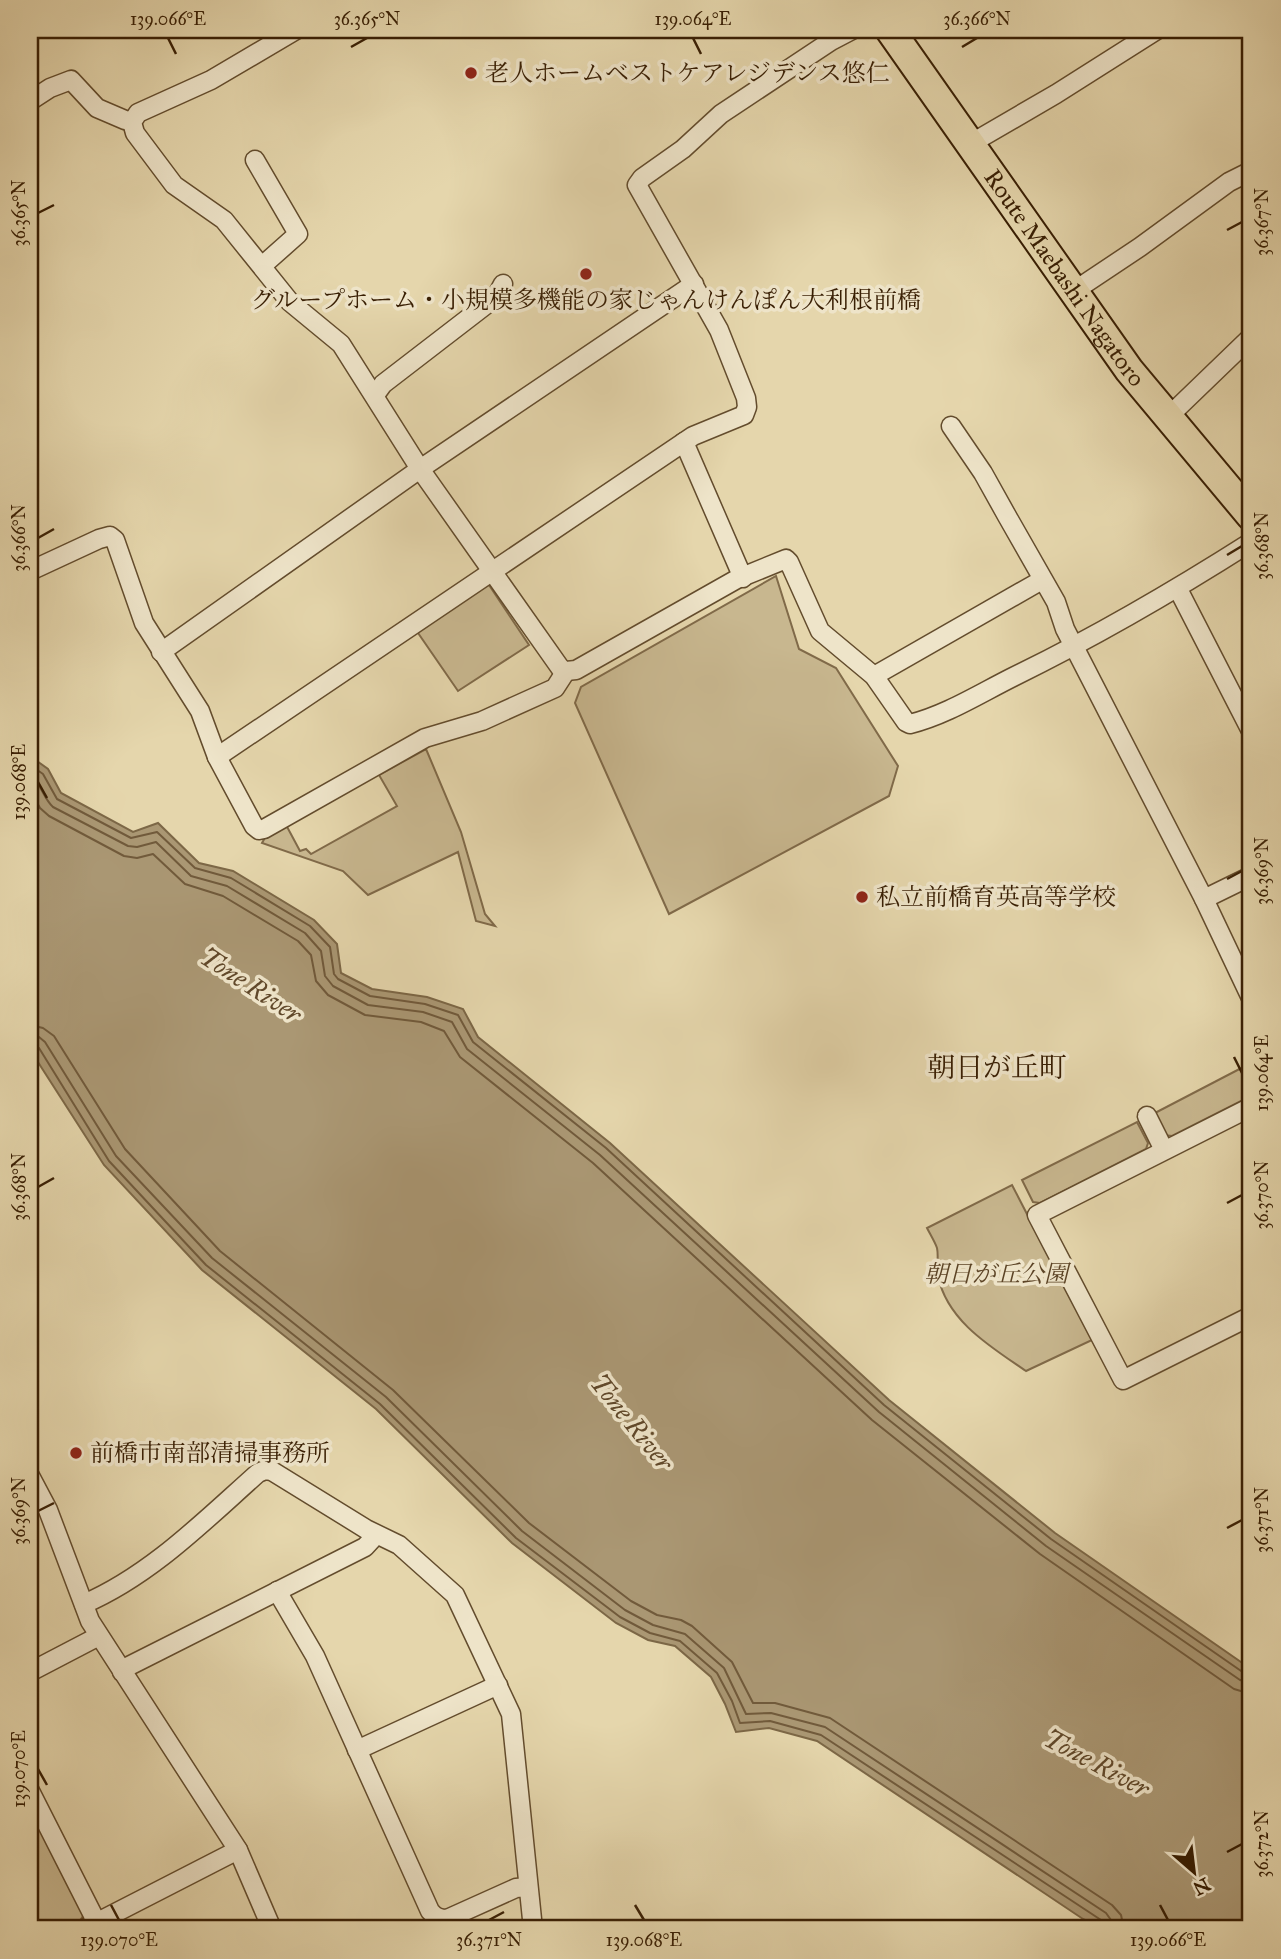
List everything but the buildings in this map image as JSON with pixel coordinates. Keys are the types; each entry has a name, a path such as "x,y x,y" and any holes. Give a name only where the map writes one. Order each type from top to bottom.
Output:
{"main road":[{"name":"Route Maebashi Nagatoro","path":"890,30 1129,370 1251,516"}],"street":[{"path":"296,30 211,80 138,113 132,122 135,133 169,179 224,220 298,310 337,339 420,469 556,664 566,671 576,670 743,578 786,559 820,631 874,676 910,724 961,705 1074,646 1178,589 1251,542"},
{"path":"217,757 684,442 701,432 741,418 747,407 726,346 694,284 636,185 683,149 721,114 820,48 852,30"},
{"path":"970,144 1157,30"},
{"path":"30,102 50,88 71,80 97,108 125,120"},
{"path":"255,160 298,234 262,266"},
{"path":"1074,291 1229,182 1251,171"},
{"path":"375,395 383,384 496,297 503,284"},
{"path":"162,652 420,469 694,284"},
{"path":"1168,417 1251,337"},
{"path":"951,426 983,473 1056,602 1074,646 1204,899 1251,998"},
{"path":"684,442 743,578"},
{"path":"30,571 99,539 110,536 115,540 136,604 162,652 200,711 217,757 254,826 259,830 264,830 425,738 482,721 555,688 566,671"},
{"path":"874,676 1042,580"},
{"path":"1178,589 1251,731"},
{"path":"1204,899 1251,876"},
{"path":"1251,1107 1037,1214 1123,1380 1251,1316"},
{"path":"1147,1116 1164,1150"},
{"path":"83,1604 153,1563 265,1469 376,1535 399,1545 452,1591 511,1714 533,1929"},
{"path":"30,1476 48,1510 83,1604 99,1636 238,1850 272,1929"},
{"path":"122,1672 127,1667 365,1547 376,1535"},
{"path":"277,1591 315,1656 435,1916 447,1919 516,1888 528,1886"},
{"path":"30,1672 99,1636"},
{"path":"357,1750 498,1685"},
{"path":"30,1791 90,1926 238,1850"}],"green space":[{"path":"776,576 799,649 836,668 898,766 889,796 669,914 575,703 581,687"},
{"path":"480,585 489,585 529,645 458,691 416,630"},
{"path":"426,749 461,832 485,914 495,926 476,921 458,852 368,895 343,871 262,843 266,836 285,823 300,851 306,849 311,854 397,806 379,775"},
{"path":"1251,1063 1251,1096 1172,1136 1164,1135 1153,1114"},
{"path":"1137,1122 1148,1143 1146,1149 1040,1203 1033,1202 1022,1180"},
{"name":"朝日が丘公園","path":"1012,1185 1092,1340 1026,1371 972,1331 951,1306 938,1276 937,1248 927,1228"},
{"path":"30,1803 85,1913 74,1925 61,1930 30,1929"}],"water":[{"name":"Tone River","path":"30,756 48,769 61,793 133,832 158,823 199,863 233,871 314,920 337,944 341,973 372,989 427,997 463,1009 478,1037 610,1143 889,1400 1055,1533 1251,1669 1251,1929 1103,1929 1083,1919 817,1741 769,1728 736,1732 711,1677 675,1646 648,1640 616,1623 512,1543 376,1409 202,1270 104,1165 36,1059 30,1045"}],"place":[{"name":"老人ホームベストケアレジデンス悠仁","path":"471,73"},
{"name":"グループホーム・小規模多機能の家じゃんけんぽん大利根前橋","path":"586,274"},
{"name":"私立前橋育英高等学校","path":"862,897"},
{"name":"前橋市南部清掃事務所","path":"76,1453"}],"district":[{"name":"朝日が丘町","path":"997,1067"}]}
